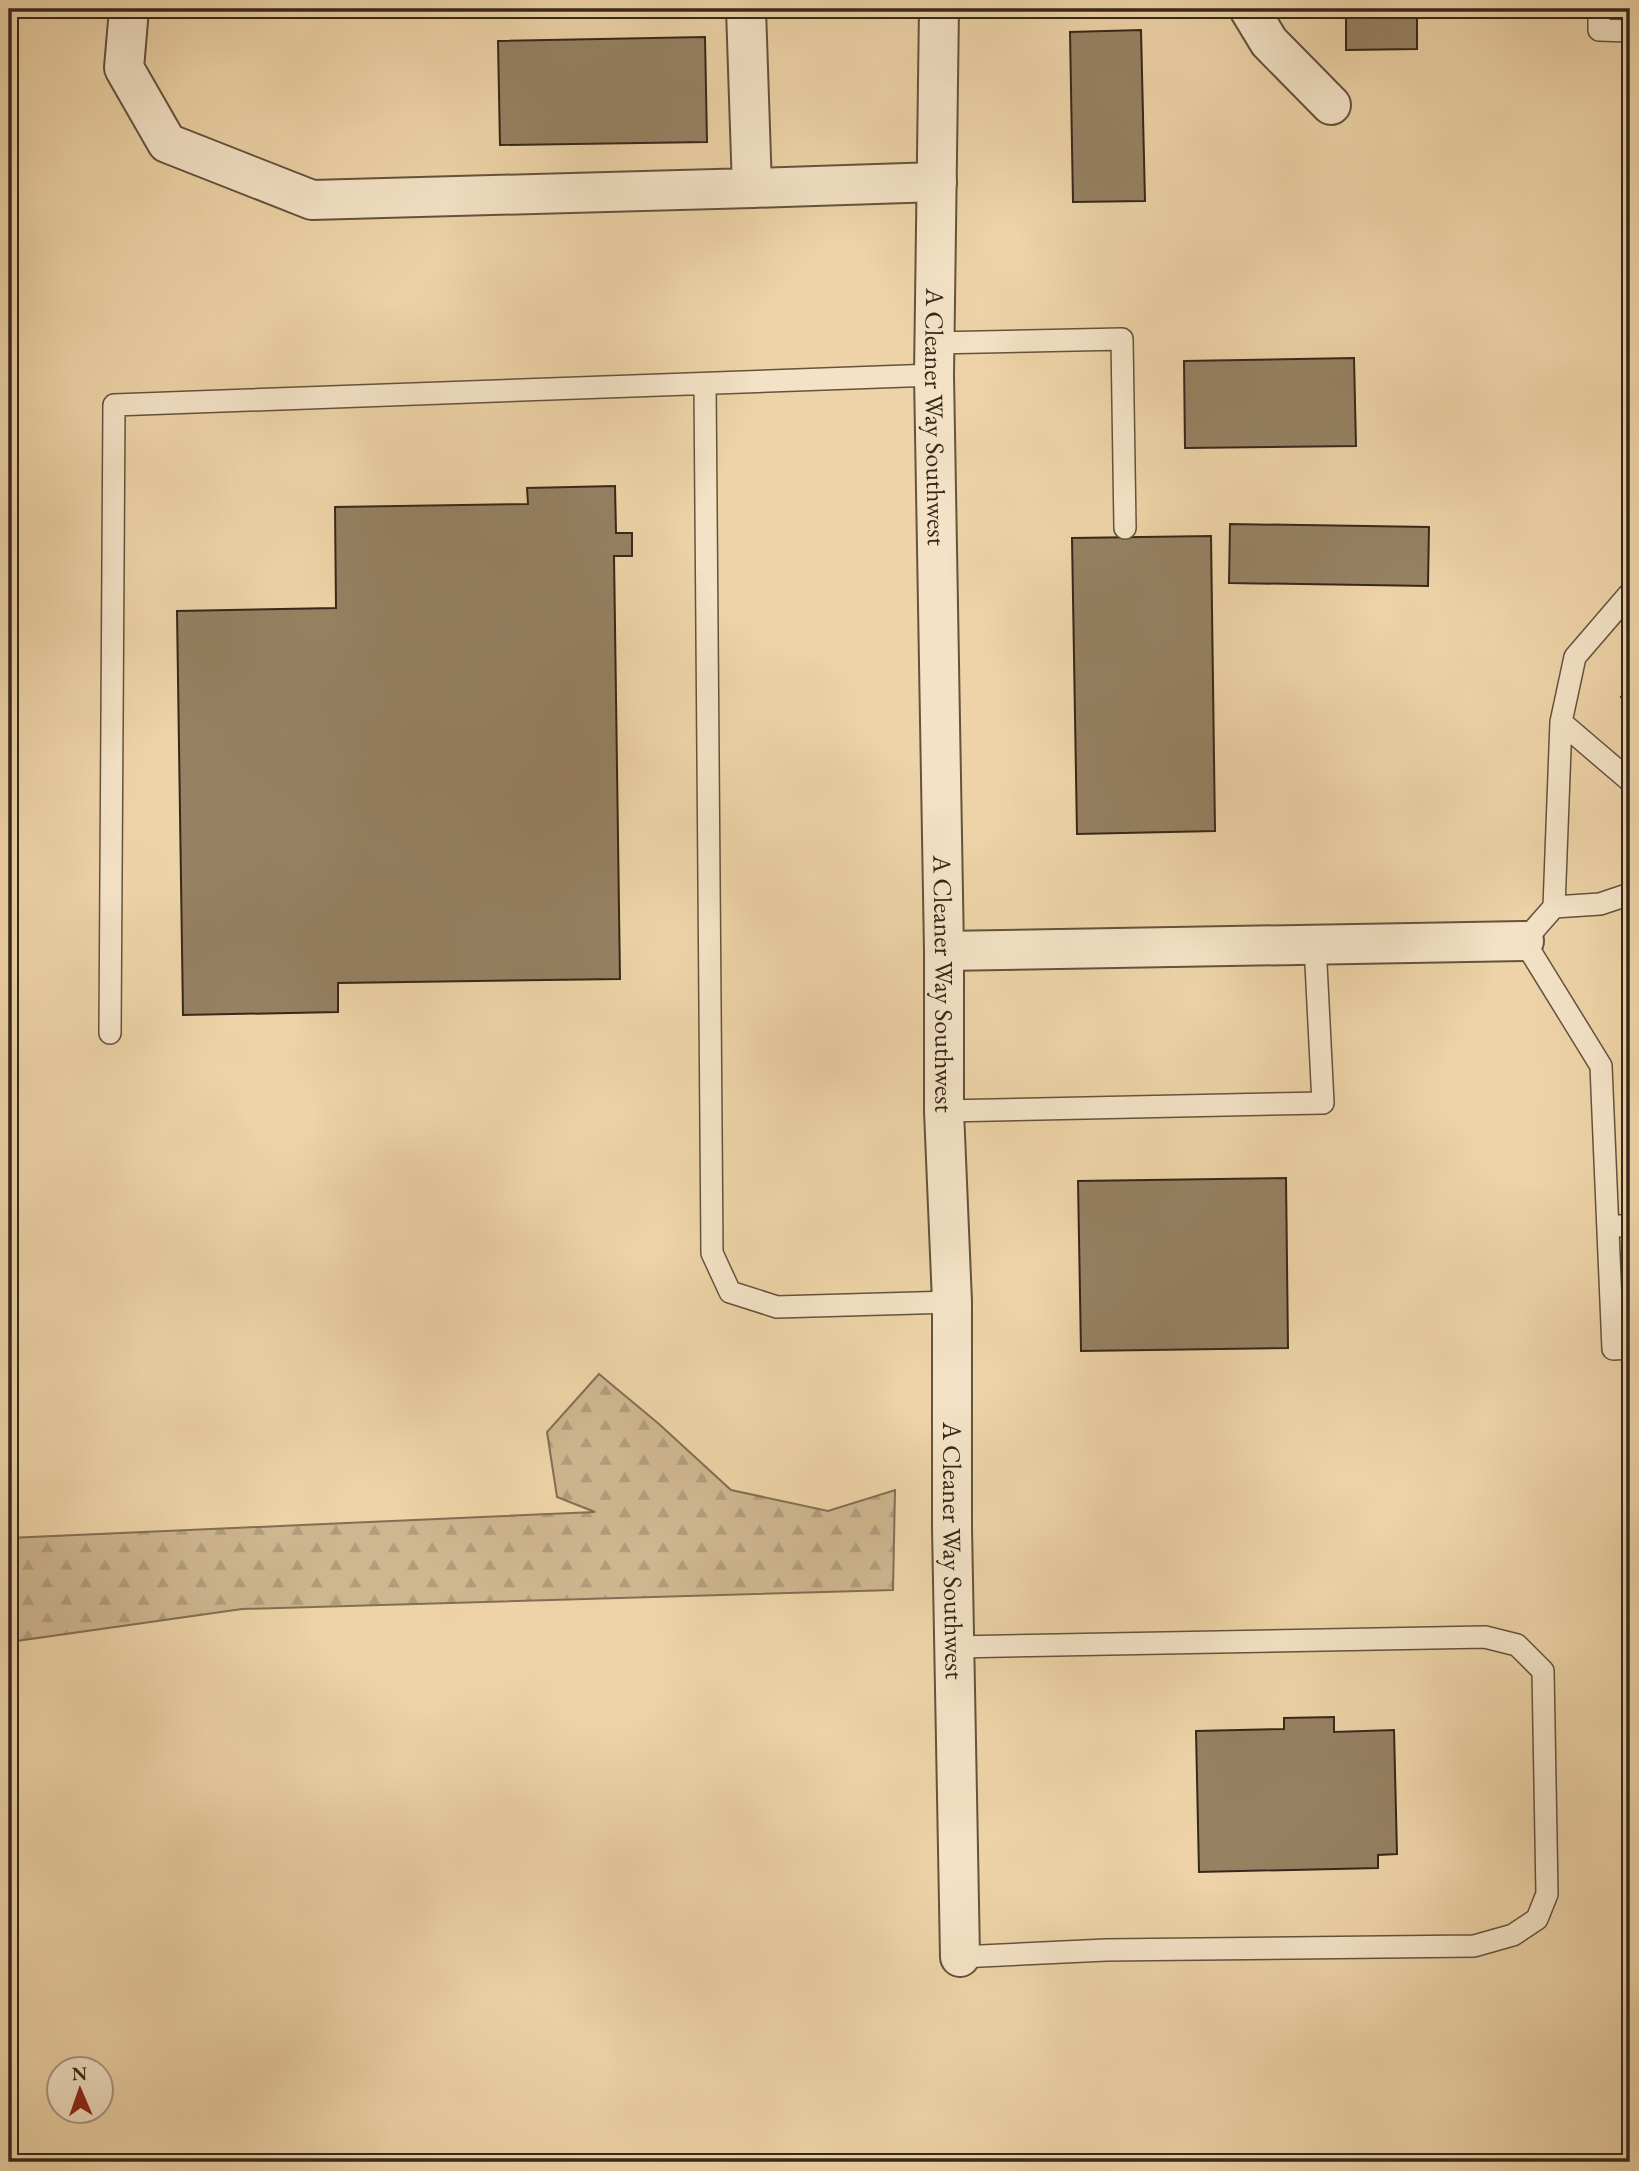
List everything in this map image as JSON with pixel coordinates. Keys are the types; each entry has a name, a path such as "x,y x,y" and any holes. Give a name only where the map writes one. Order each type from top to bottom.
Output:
{"street":[{"path":"129,9 124,68 167,143 312,200 937,182"},
{"path":"747,9 752,188"},
{"name":"A Cleaner Way Southwest","path":"939,9 934,359 944,951 944,1111 952,1301 954,1647 960,1957"},
{"path":"1250,9 1269,42 1331,105"},
{"path":"944,951 1524,941"}],"lane":[{"path":"1599,9 1599,30 1630,31"},
{"path":"110,1033 114,405 705,384 1122,339 1125,528"},
{"path":"705,384 712,1253 730,1292 777,1307 952,1301"},
{"path":"1630,593 1575,657 1561,722 1554,907 1524,941 1601,1066 1620,1226 1613,1349 1630,1348"},
{"path":"1561,722 1630,781"},
{"path":"1554,907 1600,904 1630,894"},
{"path":"944,1111 1323,1102 1315,944"},
{"path":"954,1647 1485,1637 1517,1645 1543,1671 1547,1894 1537,1919 1513,1935 1474,1946 1106,1950 960,1957"}],"green space":[{"path":"599,1374 731,1490 828,1511 895,1490 893,1590 242,1609 9,1642 9,1538 595,1512 557,1497 547,1432"}],"building":[{"path":"1346,9 1417,9 1417,49 1346,50"},
{"path":"1141,30 1145,201 1073,202 1070,32"},
{"path":"705,37 707,142 500,145 498,41"},
{"path":"1354,358 1356,446 1185,448 1184,361"},
{"path":"615,486 616,533 632,533 632,556 614,556 620,979 338,983 338,1012 183,1015 177,611 336,608 335,507 528,504 527,488"},
{"path":"1230,524 1429,527 1428,586 1229,583"},
{"path":"1211,536 1215,831 1077,834 1072,538"},
{"path":"1630,686 1630,705 1621,697"},
{"path":"1286,1178 1288,1348 1081,1351 1078,1181"},
{"path":"1334,1717 1334,1732 1394,1730 1397,1854 1378,1855 1378,1868 1199,1872 1196,1731 1284,1729 1284,1718"}]}
